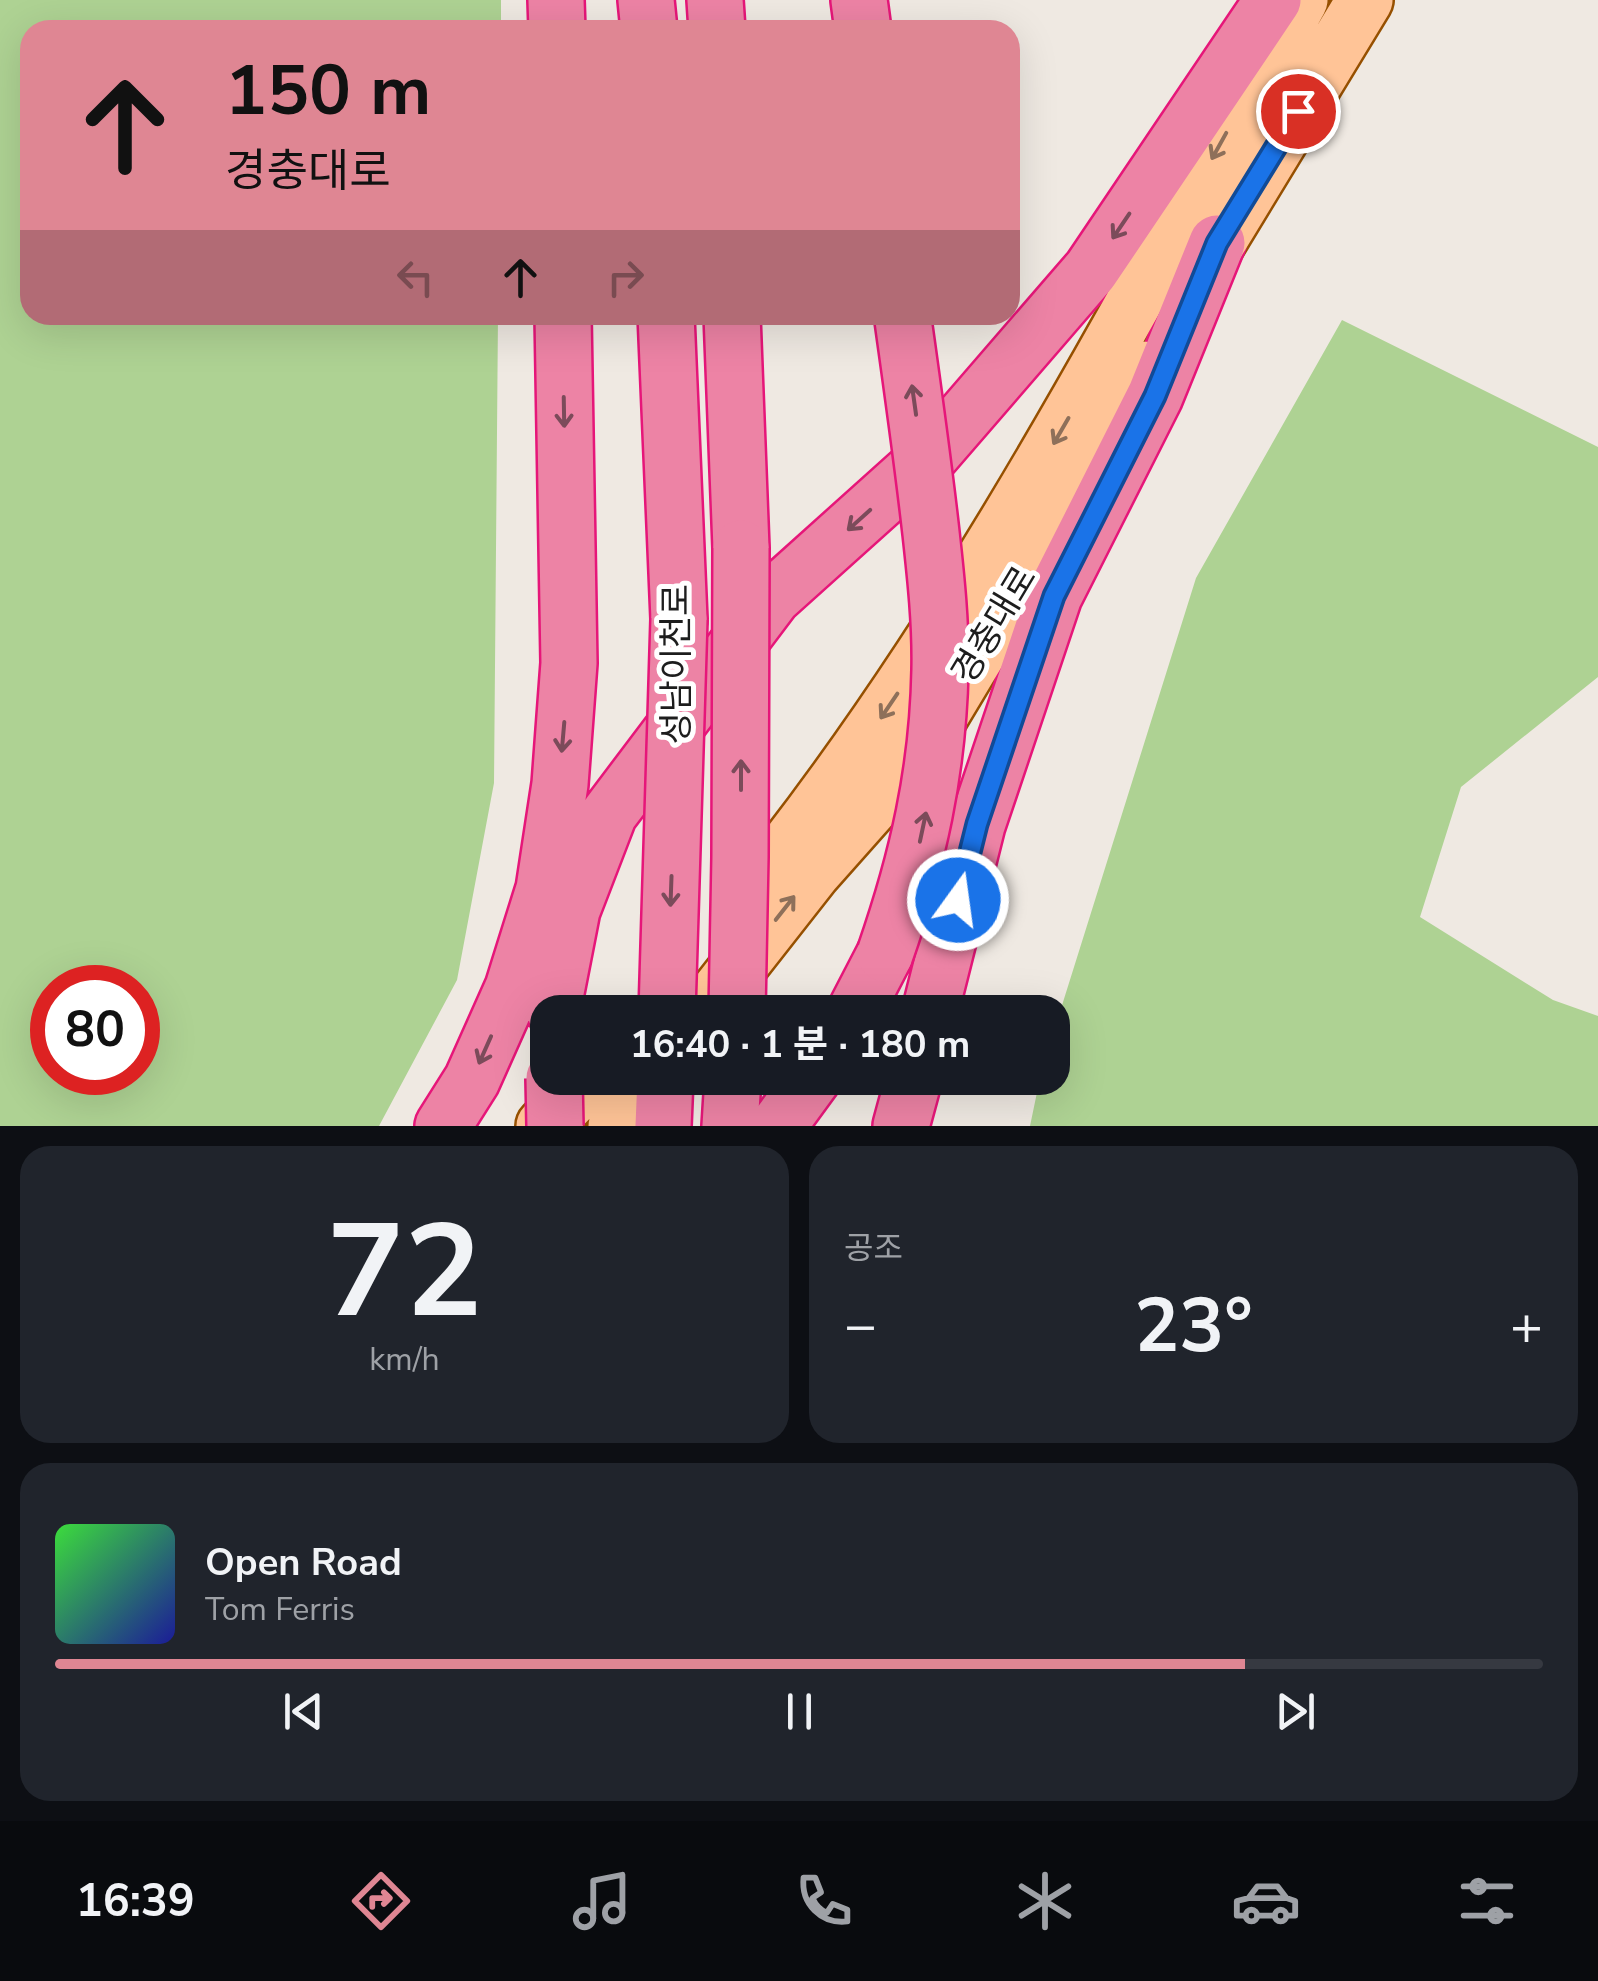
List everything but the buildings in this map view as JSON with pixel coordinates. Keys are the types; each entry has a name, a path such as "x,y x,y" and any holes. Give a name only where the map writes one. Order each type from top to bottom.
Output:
{"highway":[{"path":"556,995 572,910 608,814 773,597 930,455 1091,270 1274,0"},
{"path":"934,995 977,824 1054,596 1155,396 1217,243"},
{"path":"443,1126 472,1080 512,988 544,888 560,784 569,663 562,325"},
{"name":"성남이천로","path":"666,325 679,619 668,995"},
{"name":"성남이천로","path":"732,325 741,548 737,995"},
{"path":"864,995 885,954 917,854 937,727 940,667 935,575 904,325"},
{"path":"554,1095 555,1126"},
{"path":"663,1126 664,1095"},
{"path":"730,1126 733,1095"},
{"path":"778,1126 801,1095"},
{"path":"902,1126 910,1095"}],"main road":[{"name":"경충대로","path":"666,995 785,850 873,729 986,560 1300,0"},
{"name":"경충대로","path":"716,995 813,872 916,756 1217,243 1366,0"},
{"path":"544,1126 575,1095"},
{"path":"616,1126 641,1095"}],"green space":[{"path":"0,0 501,0 501,20 20,20 20,325 498,325 494,783 457,980 379,1126 0,1126"},
{"path":"1342,320 1598,447 1598,677 1461,787 1420,917 1553,1000 1598,1016 1598,1126 1030,1126 1036,1095 1070,1095 1070,995 1065,995 1196,578"}],"route":[{"path":"958,900 977,824 1054,596 1155,396 1217,243 1298,111"}]}
